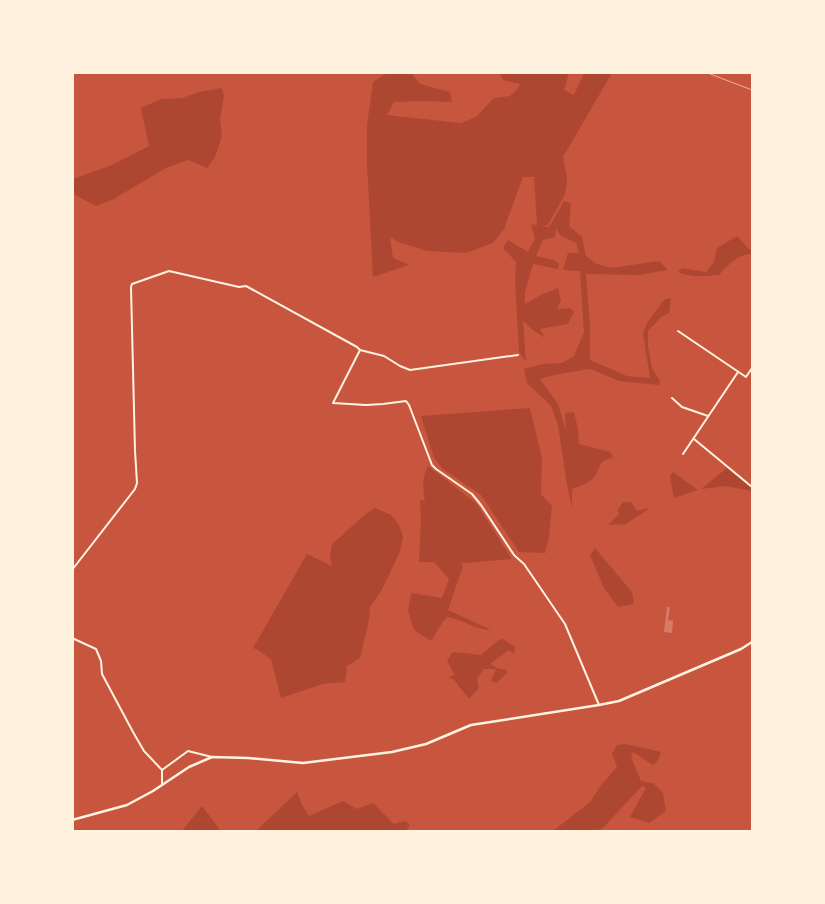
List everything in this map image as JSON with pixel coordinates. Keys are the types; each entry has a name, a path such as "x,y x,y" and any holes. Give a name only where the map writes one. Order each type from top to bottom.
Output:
{"street":[{"path":"72,570 135,489 137,483 132,284 169,270 246,286 360,350 384,356 410,370 518,356"},
{"path":"678,331 746,377 752,368"},
{"path":"360,350 333,403 366,405 406,401 432,465 472,494 514,555 524,564 566,624 599,705"},
{"path":"683,454 738,372"},
{"path":"672,398 682,407 708,416"},
{"path":"694,439 752,487"},
{"path":"72,638 96,649 102,660 102,674 133,732 144,751 162,770 162,785"},
{"path":"162,770 188,751 212,757 303,763 392,752 426,744 471,725 619,701 741,649 752,642"},
{"path":"72,820 127,805 189,767 212,757"}],"shaded area":[{"path":"387,73 411,73 420,84 450,92 452,102 394,102 387,115 461,123 476,117 494,98 510,96 519,87 520,84 503,80 499,73 569,73 564,90 574,95 584,73 612,73 563,157 567,179 565,194 548,225 541,226 549,227 564,201 571,203 569,226 582,237 586,256 597,264 611,268 659,261 668,270 639,275 586,274 590,325 590,360 627,376 650,378 643,333 647,323 664,300 671,298 669,313 661,317 648,331 648,346 652,368 660,381 659,385 619,381 589,369 540,379 558,404 566,431 565,413 574,412 579,444 610,452 613,457 602,462 594,478 572,489 572,508 558,425 551,406 527,383 524,369 543,364 562,363 574,356 584,332 580,271 563,270 568,253 579,253 576,243 560,235 556,228 555,237 543,240 536,256 554,260 559,264 558,269 533,264 525,292 525,304 558,288 561,301 557,309 570,308 574,312 568,324 540,329 545,338 523,321 526,362 519,352 515,280 516,262 503,248 508,240 528,252 535,239 531,224 537,225 534,177 523,177 504,229 493,243 466,253 427,251 398,242 390,237 393,258 409,265 373,277 367,125 373,82"},
{"path":"222,88 224,96 220,119 222,136 215,157 207,168 188,160 166,168 112,200 96,206 75,195 73,179 112,165 149,146 141,108 161,99 182,98 199,92"},
{"path":"737,236 752,254 738,258 719,275 693,276 678,272 682,268 706,272 714,262 717,248"},
{"path":"530,408 542,458 541,494 552,506 549,537 545,553 519,552 481,495 443,469 434,458 421,416"},
{"path":"428,466 476,503 512,559 461,562 463,566 448,610 491,630 485,630 447,617 431,641 414,630 408,611 411,593 442,598 449,579 434,562 419,562 420,501 425,500 424,483"},
{"path":"727,468 752,488 752,491 726,486 701,489"},
{"path":"673,472 698,490 674,498 670,476"},
{"path":"623,502 631,502 637,511 650,508 626,524 608,525 620,513 617,511"},
{"path":"375,508 391,515 399,525 403,537 400,551 388,577 370,607 369,620 360,658 347,666 345,682 323,684 281,698 271,659 253,648 307,554 332,566 330,557 332,544"},
{"path":"595,548 632,592 634,604 618,607 604,588 590,555"},
{"path":"503,639 515,647 514,654 509,650 490,664 499,669 506,670 507,673 496,683 491,681 496,669 484,669 477,679 479,688 469,699 454,680 449,677 455,675 447,661 453,652 481,655 499,640"},
{"path":"625,744 661,752 658,760 653,765 633,752 631,757 641,781 653,783 663,793 666,811 649,823 630,817 646,788 642,786 602,829 553,831 590,802 601,785 617,767 612,754 617,745"},
{"path":"297,792 309,816 343,801 357,809 373,803 393,824 405,821 410,825 405,832 256,831"},
{"path":"202,806 221,831 182,831"}],"building":[{"path":"667,607 670,607 668,620 673,621 672,633 664,632"}],"railway":[{"path":"72,73 76,72"},
{"path":"705,72 752,90"}]}
